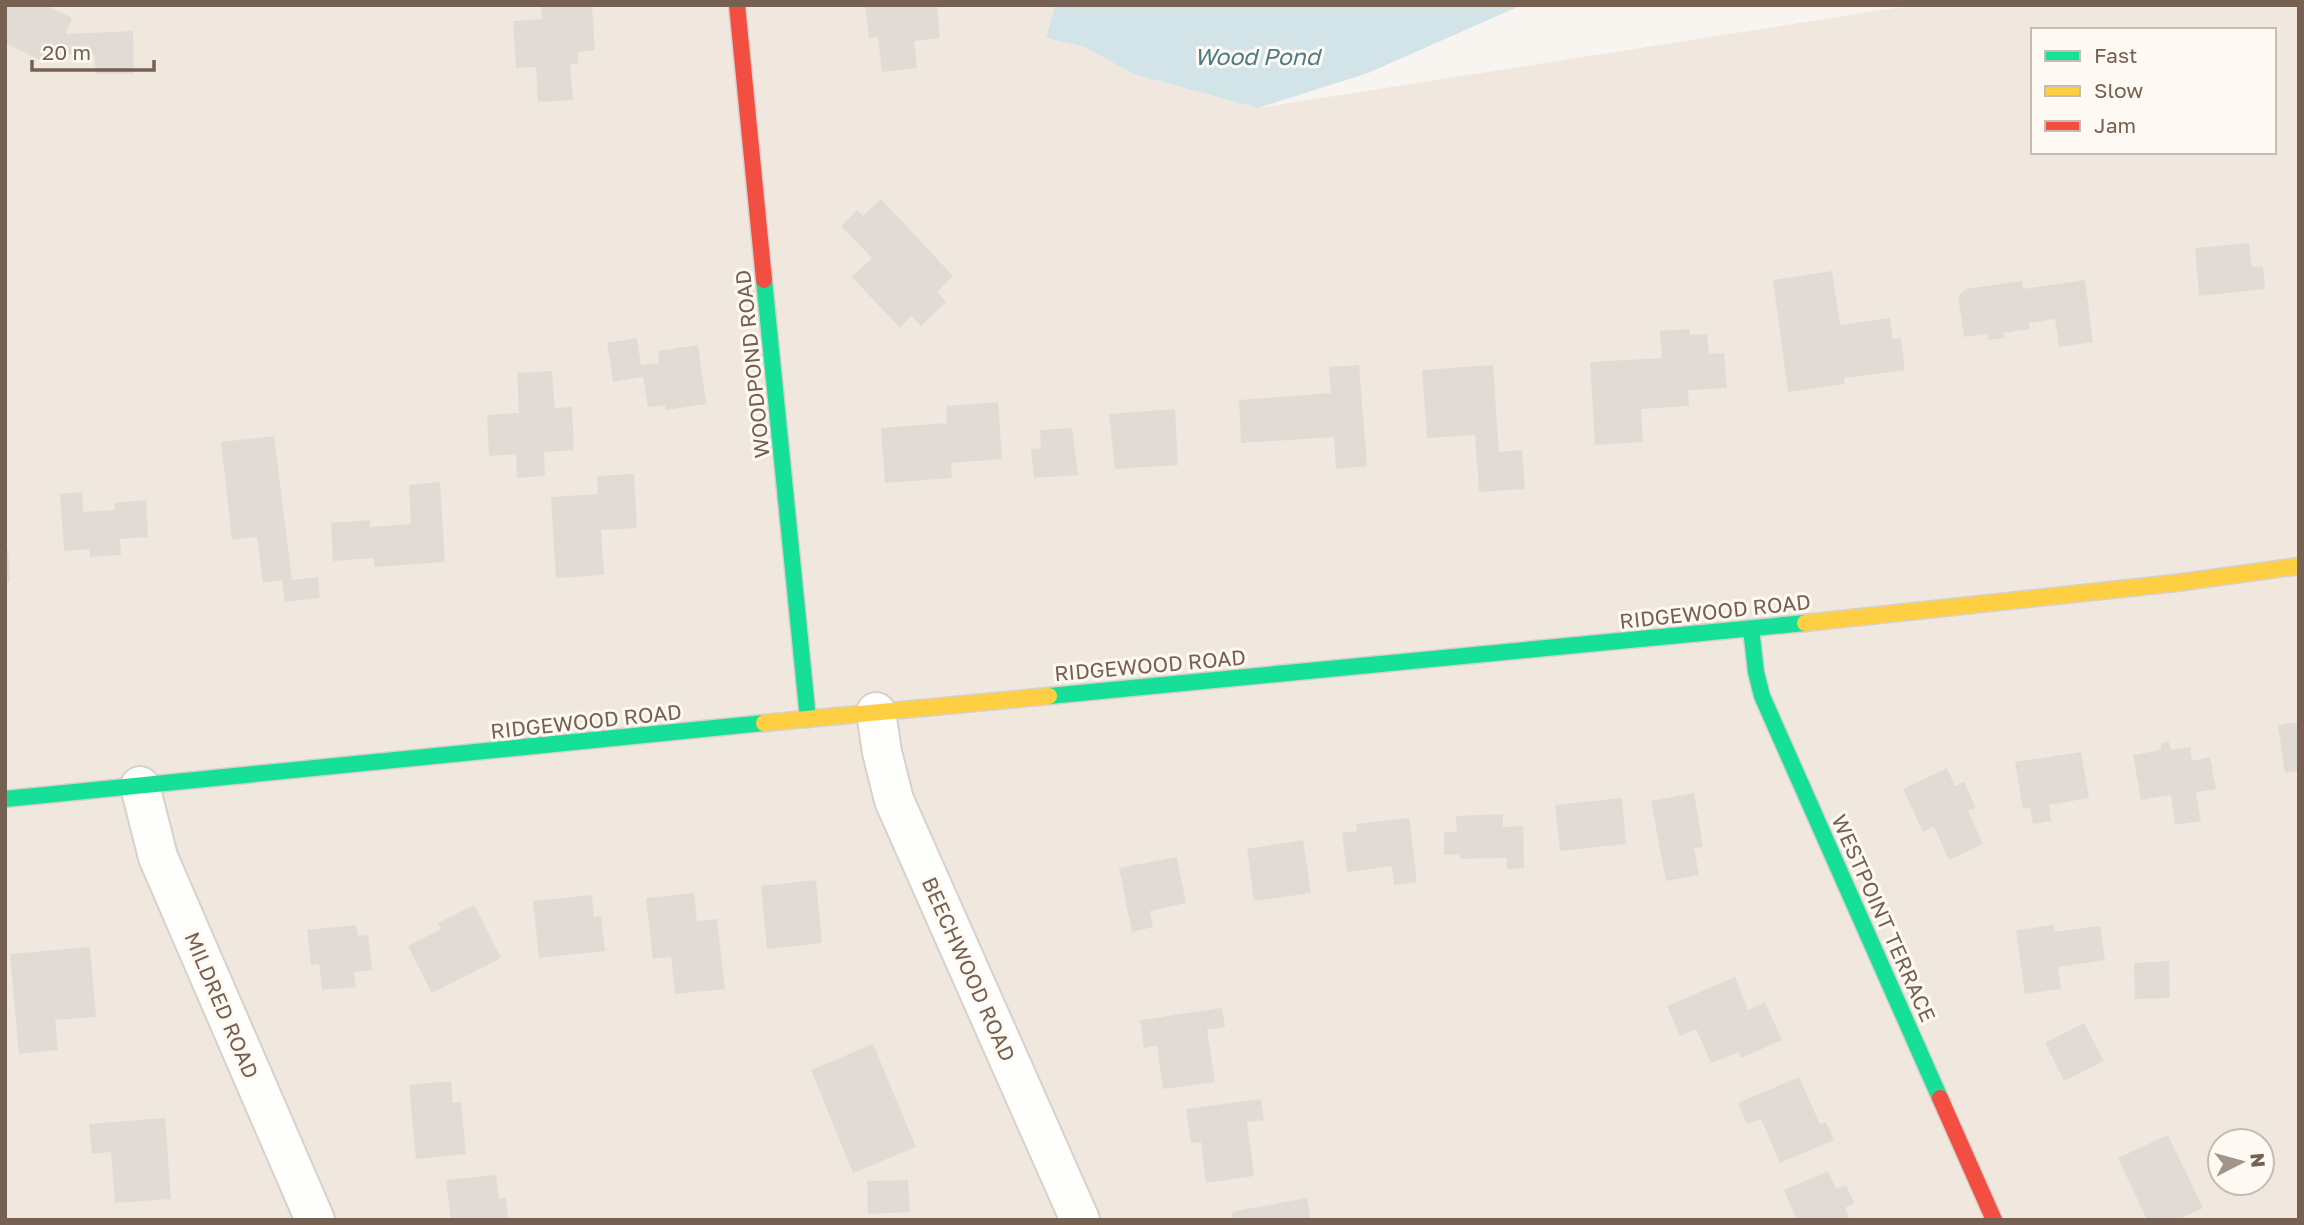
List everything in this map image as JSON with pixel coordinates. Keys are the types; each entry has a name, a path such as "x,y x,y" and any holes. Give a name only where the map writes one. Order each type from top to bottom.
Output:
{"main road":[{"name":"WOODPOND ROAD","path":"737,5 808,719"},
{"name":"RIDGEWOOD ROAD","path":"5,799 876,712 1751,629 2162,584 2299,566"},
{"name":"WESTPOINT TERRACE","path":"1751,629 1762,696 1994,1220"}],"street":[{"name":"BEECHWOOD ROAD","path":"876,712 882,752 894,800 1080,1220"},
{"name":"MILDRED ROAD","path":"140,786 158,857 315,1220"}],"shaded area":[{"path":"5,5 1055,5 1046,38 1085,47 1133,74 1258,108 1914,5 2299,5 2299,1220 5,1220"}],"water":[{"name":"Wood Pond","path":"1055,5 1522,5 1368,73 1258,108 1133,74 1085,47 1046,38"}],"building":[{"path":"5,5 45,5 72,18 65,34 133,31 134,74 96,74 94,54 55,55 48,64 5,43"},
{"path":"541,5 592,5 595,50 578,52 578,63 570,64 573,100 538,102 536,67 516,68 513,21 542,19"},
{"path":"865,5 937,7 940,38 914,41 917,68 882,72 878,37 869,38"},
{"path":"881,199 953,276 937,292 946,302 921,326 911,316 900,328 852,277 872,258 841,226 857,210 863,216"},
{"path":"2249,243 2252,267 2263,266 2265,289 2199,296 2195,248"},
{"path":"1832,271 1840,325 1890,318 1893,339 1901,338 1905,370 1844,378 1845,384 1788,392 1773,280"},
{"path":"2085,280 2093,342 2059,347 2055,319 2029,323 2030,329 2003,333 2004,338 1988,340 1987,334 1964,337 1958,296 1966,289 2022,281 2023,289"},
{"path":"1690,329 1690,335 1707,334 1709,354 1724,353 1727,388 1688,390 1689,406 1641,409 1643,442 1595,445 1590,362 1662,358 1660,331"},
{"path":"637,338 641,365 659,363 658,351 698,345 706,404 666,410 665,405 648,407 643,377 613,382 607,343"},
{"path":"1359,365 1367,466 1336,469 1334,437 1241,443 1239,400 1331,393 1329,367"},
{"path":"1493,365 1499,452 1522,450 1525,489 1479,492 1475,435 1427,438 1422,370"},
{"path":"552,371 555,408 572,407 574,450 544,452 545,476 517,478 516,454 489,456 487,415 519,413 517,373"},
{"path":"998,402 1002,459 951,463 952,478 885,483 881,428 947,423 946,406"},
{"path":"1175,409 1178,465 1115,469 1109,414"},
{"path":"1072,428 1078,475 1034,478 1031,449 1041,448 1040,430"},
{"path":"274,436 292,580 318,577 320,598 285,602 282,580 263,583 257,537 232,540 221,442"},
{"path":"634,474 637,528 601,530 604,575 556,578 551,497 598,494 597,476"},
{"path":"440,482 445,562 374,567 374,558 333,561 331,523 370,520 370,527 411,524 409,485"},
{"path":"82,492 83,512 115,510 114,503 146,500 148,537 120,539 121,555 90,557 89,549 64,551 60,494"},
{"path":"5,550 8,550 10,582 5,583"},
{"path":"2299,722 2299,771 2285,773 2278,725"},
{"path":"2169,742 2171,750 2190,747 2192,761 2210,757 2216,789 2196,792 2201,821 2175,825 2171,795 2141,800 2133,755 2161,750 2161,743"},
{"path":"2081,752 2089,798 2049,805 2051,821 2033,824 2030,808 2023,809 2015,762"},
{"path":"1947,768 1955,786 1964,782 1976,808 1968,811 1983,844 1949,860 1934,827 1923,832 1903,789"},
{"path":"1694,793 1703,847 1694,848 1699,875 1666,881 1651,801"},
{"path":"1622,798 1626,844 1560,851 1555,805"},
{"path":"1503,814 1503,827 1523,826 1524,868 1507,869 1507,858 1460,859 1460,854 1444,855 1444,832 1457,832 1456,816"},
{"path":"1409,818 1417,882 1394,885 1392,866 1347,872 1342,833 1357,831 1356,824"},
{"path":"1303,840 1311,893 1254,901 1247,849"},
{"path":"1177,857 1186,903 1150,911 1153,927 1132,932 1119,868"},
{"path":"816,880 822,943 767,949 761,886"},
{"path":"694,893 697,921 717,919 725,989 675,994 671,957 653,959 646,898"},
{"path":"592,895 594,917 601,916 605,951 539,958 533,901"},
{"path":"474,905 501,958 432,993 408,946 441,929 438,923"},
{"path":"356,925 358,936 368,935 372,970 354,972 356,987 322,990 319,964 311,965 307,930"},
{"path":"2054,925 2055,932 2100,926 2105,960 2058,967 2061,989 2025,994 2016,930"},
{"path":"90,947 96,1017 55,1020 58,1050 19,1054 10,954"},
{"path":"2169,961 2170,998 2135,999 2134,963"},
{"path":"1735,977 1748,1010 1765,1002 1782,1040 1741,1058 1739,1052 1711,1063 1696,1029 1680,1036 1667,1006"},
{"path":"1222,1008 1225,1027 1207,1030 1215,1082 1163,1089 1157,1046 1144,1048 1140,1020"},
{"path":"2084,1023 2104,1061 2064,1081 2045,1043"},
{"path":"873,1044 916,1147 853,1173 811,1070"},
{"path":"1799,1077 1820,1124 1826,1122 1834,1140 1780,1163 1761,1119 1747,1124 1738,1103"},
{"path":"451,1081 453,1103 461,1102 466,1154 416,1159 409,1085"},
{"path":"1261,1099 1264,1120 1247,1122 1254,1176 1206,1183 1201,1142 1191,1143 1186,1109"},
{"path":"165,1118 171,1199 115,1203 111,1152 92,1154 89,1124"},
{"path":"2168,1135 2203,1208 2177,1220 2147,1220 2118,1158"},
{"path":"1828,1171 1836,1189 1846,1185 1854,1203 1845,1208 1850,1220 1797,1220 1784,1190"},
{"path":"496,1175 499,1199 506,1198 508,1220 451,1220 446,1180"},
{"path":"908,1180 910,1212 868,1214 867,1181"},
{"path":"1307,1198 1311,1220 1233,1220 1231,1212"}],"traffic: fast":[{"path":"764,280 808,719"},
{"path":"1049,696 1805,623"},
{"path":"1751,629 1762,696 1940,1098"},
{"path":"5,799 764,723"}],"traffic: slow":[{"path":"1805,623 2176,583 2299,566"},
{"path":"764,723 1049,696"}],"traffic: jam":[{"path":"737,5 764,280"},
{"path":"1940,1098 1994,1220"}]}
